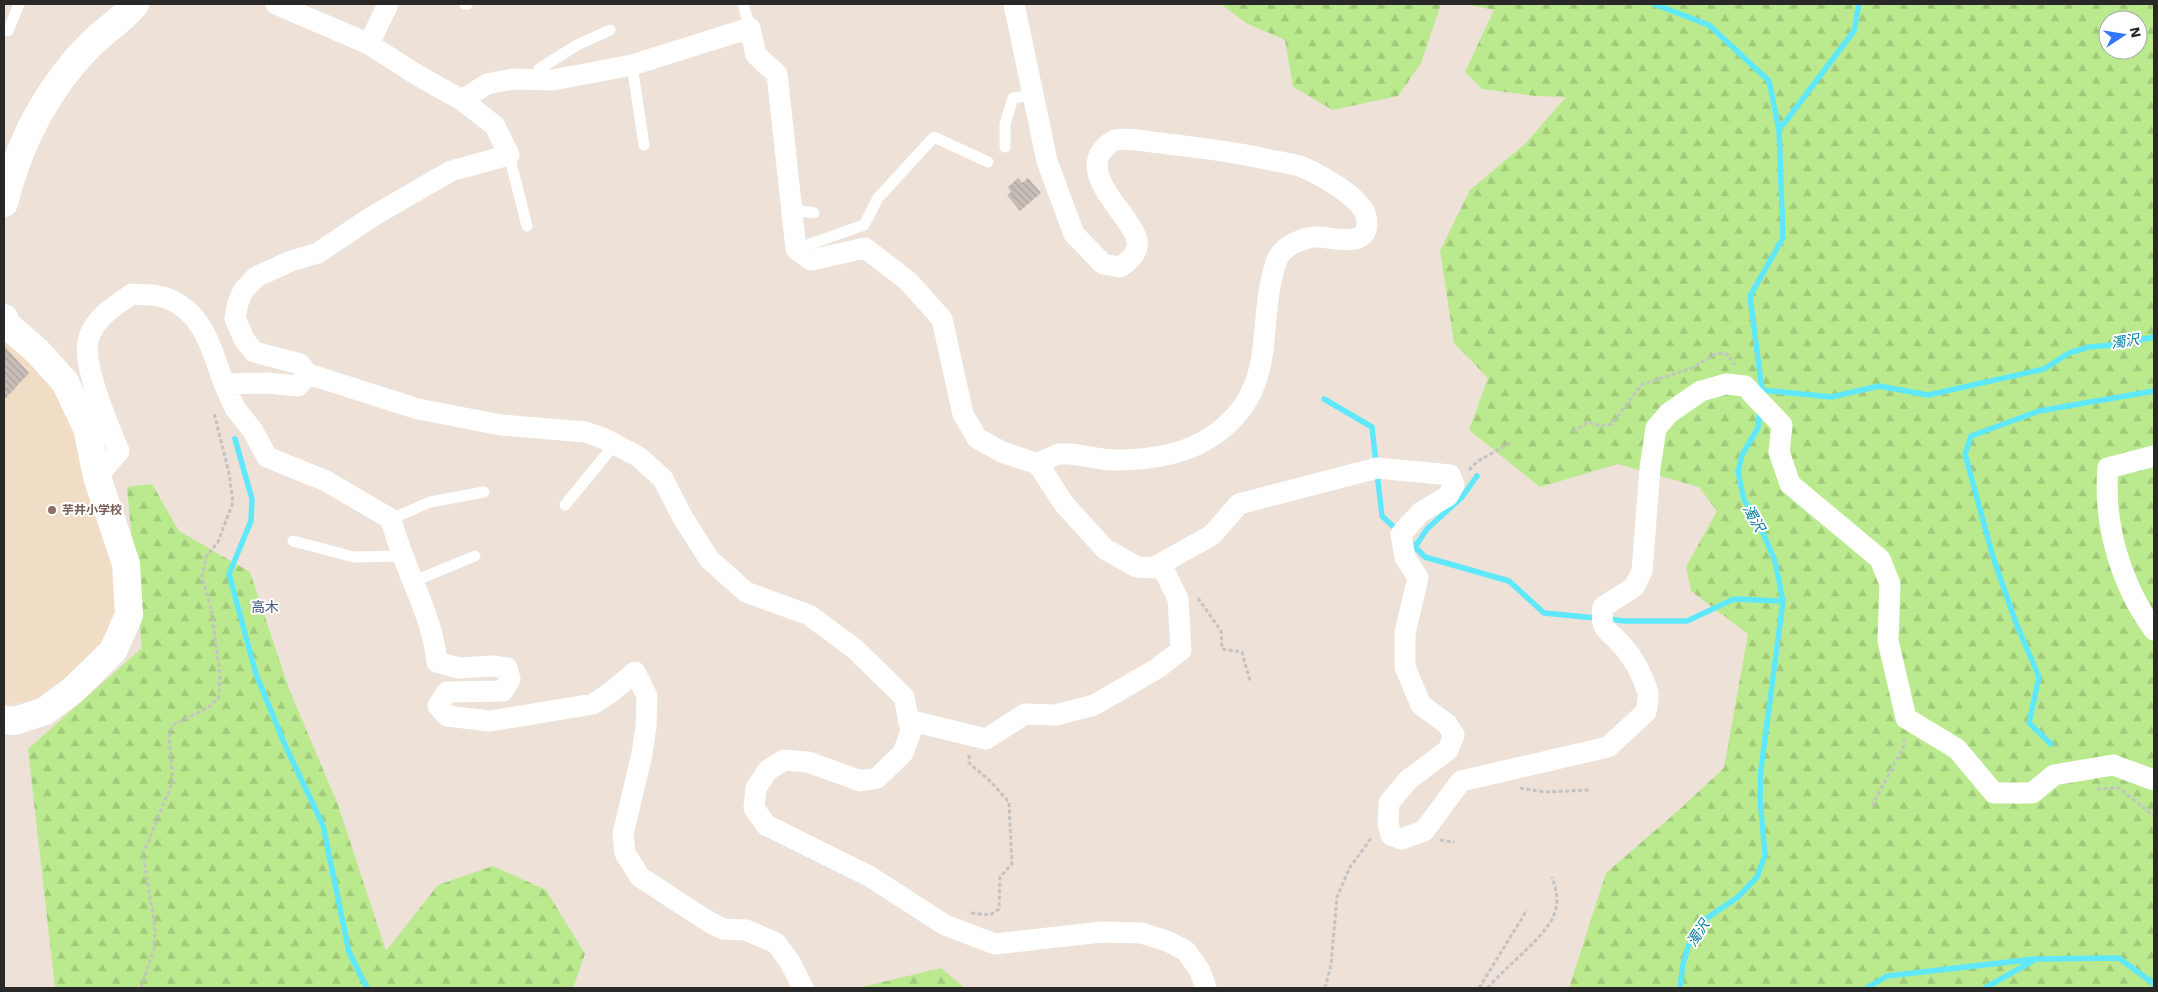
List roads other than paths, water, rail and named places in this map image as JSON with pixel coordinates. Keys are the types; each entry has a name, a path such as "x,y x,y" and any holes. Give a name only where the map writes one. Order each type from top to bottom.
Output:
{"main road":[{"path":"4,203 10,179 27,133 56,83 89,46 134,4"},
{"path":"4,318 6,324 38,352 65,382 88,428 97,477 126,564 129,615 113,651 73,690 45,711 15,720 4,720"}],"street":[{"path":"276,4 369,44 417,75 462,100 495,126 510,154 451,171 373,216 318,252 291,261 256,277 243,291 235,318 244,338 254,352 300,364 308,374 418,409 501,425 585,432 615,444 639,457 663,479 683,518 709,559 746,592 809,615 856,649 904,697 911,731 903,753 877,778 861,781 808,762 784,760 768,770 756,788 754,808 766,825 869,876 944,925 995,944 1102,932 1141,933 1166,941 1186,951 1200,972 1206,988"},
{"path":"369,44 388,4"},
{"path":"1014,4 1047,160 1074,234 1103,264 1120,266 1132,259 1136,248 1136,237 1110,200 1100,178 1097,159 1102,149 1115,140 1138,140 1244,154 1301,166 1352,197 1366,214 1366,227 1362,235 1352,241 1344,242 1317,236 1293,243 1279,254 1272,274 1259,376 1243,408 1216,434 1191,449 1140,459 1112,460 1059,454 1038,464"},
{"path":"462,100 488,84 513,79 552,80 632,65 750,28 756,55 777,74 786,144 789,200 796,249 811,260 865,248 908,281 942,319 963,414 977,438 1002,452 1038,464 1064,504 1106,549 1137,567 1165,571"},
{"path":"97,477 119,452 101,408 89,368 88,338 102,317 115,305 132,294 166,297 189,310 206,331 224,384 235,408 253,431 267,457 326,481 391,519 402,556 432,633 437,662 459,668 492,666 507,668 510,679 503,691 447,692 438,706 447,716 490,721 593,704 610,693 635,672 647,696 646,726 642,754 623,834 625,853 640,877 709,922 723,929 746,930 776,943 790,962 803,988"},
{"path":"224,384 268,382 298,386 308,374"},
{"path":"1165,571 1212,535 1238,504 1376,468 1450,474 1454,486 1448,496 1421,512 1401,534 1406,556 1418,578 1405,633 1405,667 1422,705 1447,724 1454,735 1448,750 1408,780 1389,803 1391,835 1401,839 1413,836 1424,831 1462,781 1608,747 1646,712 1648,695 1642,677 1619,642 1606,631 1601,620 1603,607 1634,587 1642,571 1650,468 1656,428 1669,413 1701,391 1726,384 1748,389 1782,425 1779,452 1790,484 1880,559 1890,584 1888,641 1906,718 1956,749 1994,793 2032,793 2054,775 2113,765 2154,780"},
{"path":"2154,456 2108,468 2106,493 2113,539 2131,589 2154,630"},
{"path":"908,720 986,739 1025,714 1056,715 1094,705 1158,668 1181,650 1178,599 1165,571"}],"lane":[{"path":"8,31 19,4"},
{"path":"743,4 750,28"},
{"path":"538,80 539,69 577,45 610,30"},
{"path":"632,65 644,145"},
{"path":"1005,147 1005,124 1013,98 1033,95"},
{"path":"796,249 864,225 878,198 934,137 988,162"},
{"path":"510,154 527,226"},
{"path":"789,200 796,210 814,213"},
{"path":"565,505 615,444"},
{"path":"391,519 430,502 484,492"},
{"path":"293,541 354,557 402,556"},
{"path":"412,582 475,556"}],"waterway":[{"path":"1654,4 1709,25 1769,81 1779,130"},
{"path":"1762,390 1750,296 1783,238 1779,130 1854,31 1859,4"},
{"name":"濁沢","path":"1762,395 1762,390 1831,397 1879,386 1928,395 2044,369 2069,353 2089,347 2114,345 2154,337"},
{"path":"2051,744 2029,723 2039,677 2016,623 1993,557 1965,454 1971,436 2039,411 2154,391"},
{"path":"1324,399 1372,427 1376,464"},
{"name":"濁沢","path":"1680,988 1683,964 1689,944 1707,918 1738,897 1757,877 1765,855 1760,798 1761,769 1783,601 1775,561 1757,519 1744,500 1738,472 1742,455 1758,428 1760,409"},
{"path":"235,439 252,499 251,521 229,574 256,674 285,745 323,825 349,952 367,988"},
{"path":"1377,473 1382,516 1398,531"},
{"path":"1415,547 1427,529 1462,497 1477,476"},
{"path":"1409,541 1425,557 1509,581 1544,613 1626,621 1687,621 1734,599 1783,601"},
{"path":"1867,988 1887,976 2035,959 2119,958 2154,984"},
{"path":"1985,988 2033,961"}],"place":[{"name":"芋井小学校","path":"52,510"}],"district":[{"name":"高木","path":"265,607"}]}
